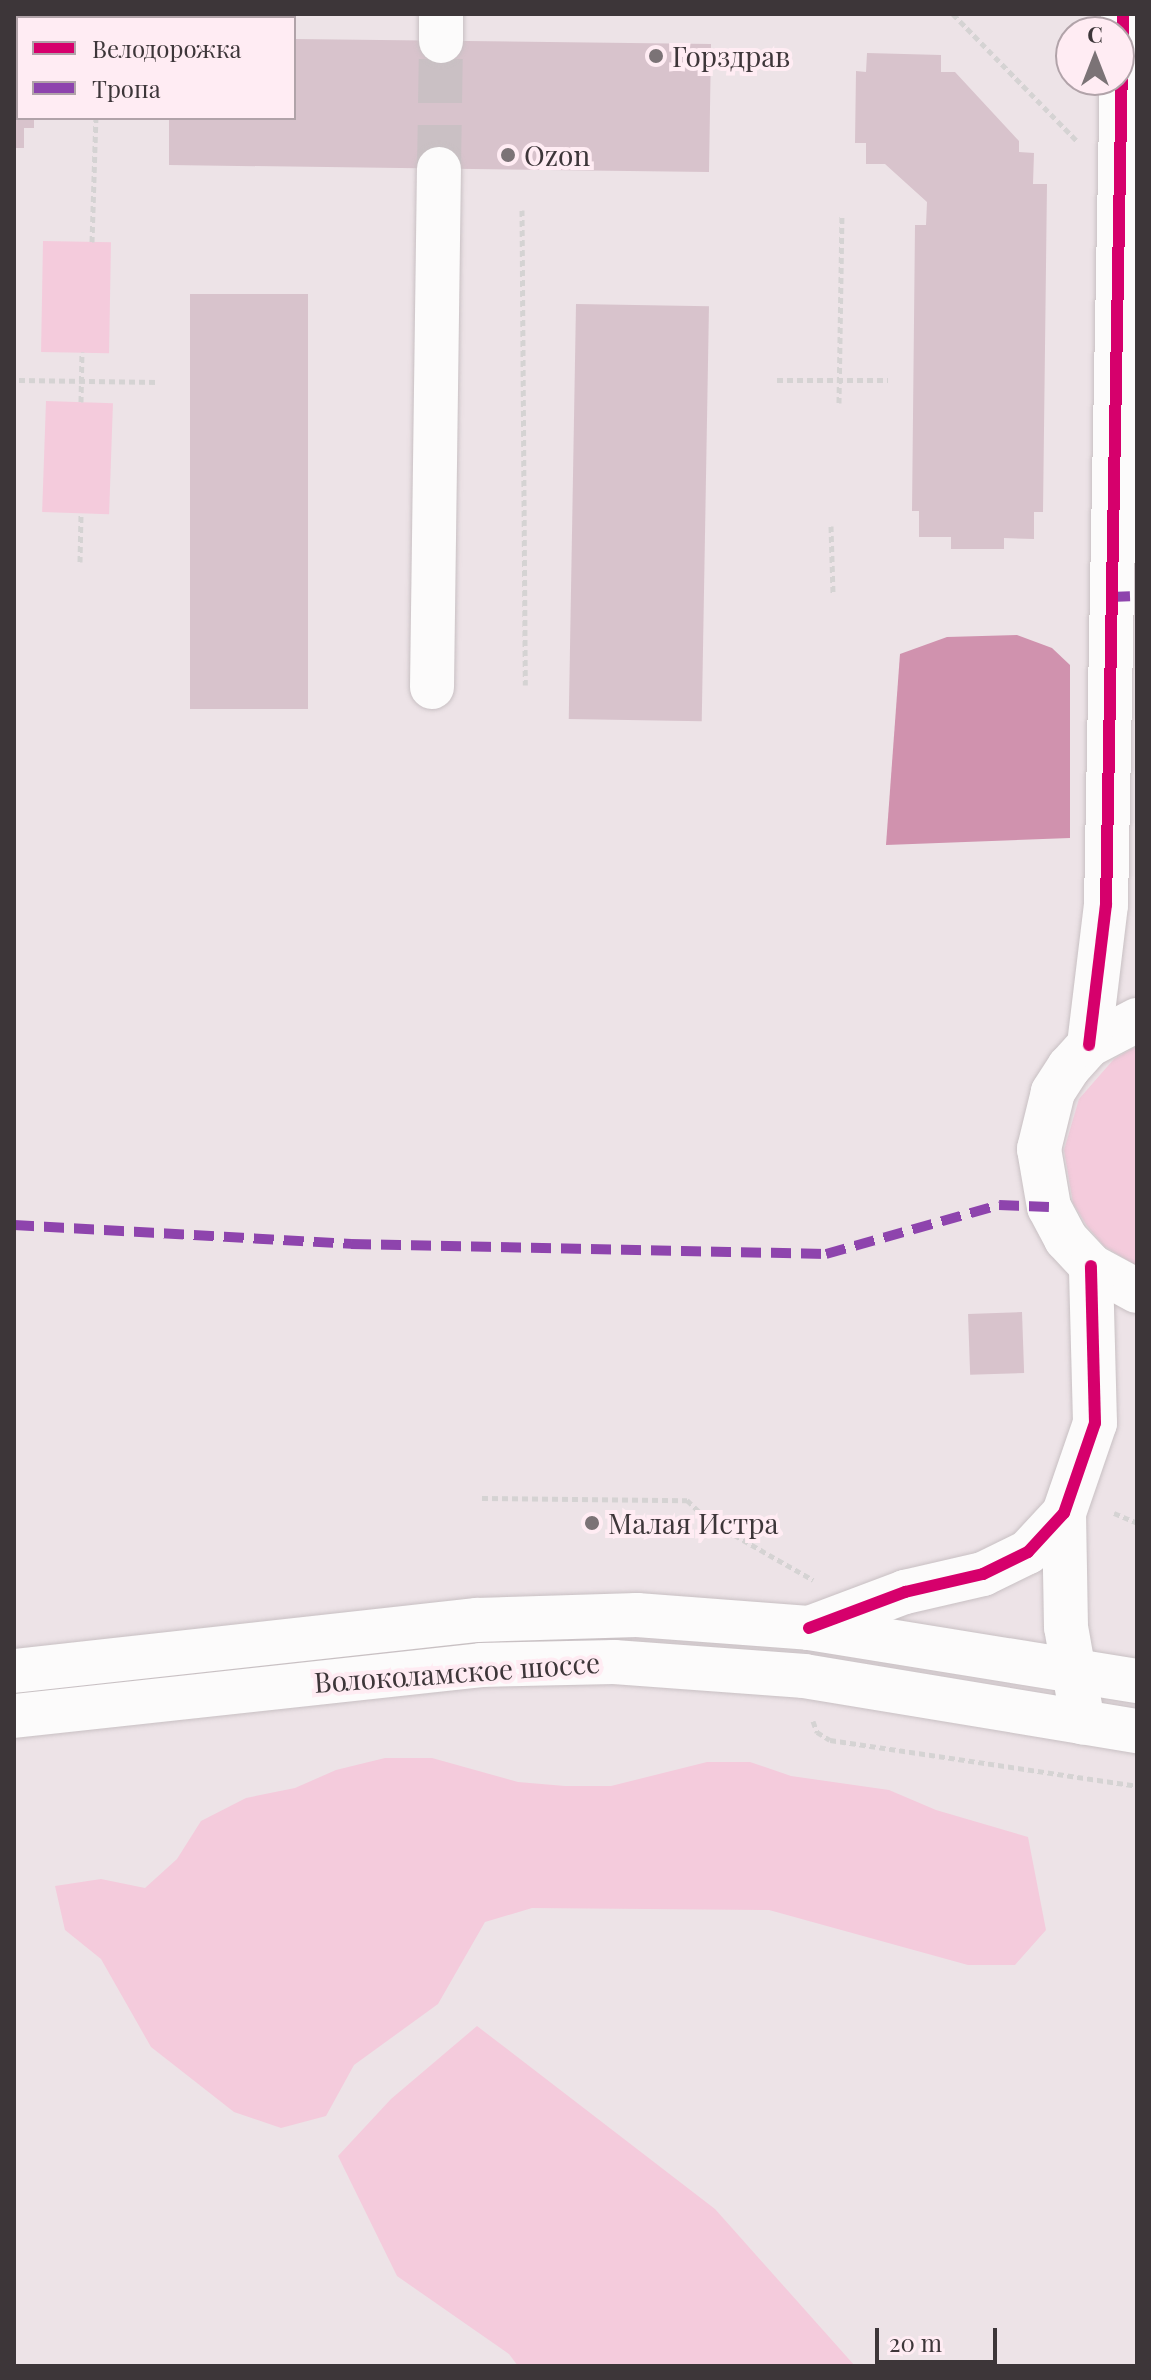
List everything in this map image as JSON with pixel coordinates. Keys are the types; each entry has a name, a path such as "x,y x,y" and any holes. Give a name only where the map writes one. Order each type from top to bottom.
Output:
{"street":[{"path":"1089,1045 1106,905 1123,14"},
{"path":"432,687 439,169"},
{"path":"1137,1020 1089,1045 1053,1092 1039,1149 1049,1207 1066,1239 1091,1266 1137,1291"},
{"path":"1091,1266 1095,1423 1064,1513 1070,1670 1110,1726 1136,1678"},
{"path":"809,1628 905,1592 983,1574 1028,1552 1064,1513"},
{"name":"Волоколамское шоссе","path":"14,1671 477,1620 637,1615 809,1628 1136,1678"},
{"name":"Волоколамское шоссе","path":"14,1716 481,1665 614,1662 804,1676 1110,1726"}],"path":[{"path":"953,14 1085,149"},
{"path":"92,242 96,120"},
{"path":"522,210 525,685"},
{"path":"839,403 842,214"},
{"path":"81,402 82,352"},
{"path":"19,380 159,382"},
{"path":"777,380 888,380"},
{"path":"80,562 81,513"},
{"path":"831,526 833,593"},
{"path":"482,1498 687,1500 721,1529 818,1583"},
{"path":"1114,1513 1137,1523"},
{"path":"810,1712 817,1732 830,1740 1137,1786"}],"shaded area":[{"path":"43,241 111,242 109,353 41,352"},
{"path":"46,401 113,403 109,514 42,512"},
{"path":"1017,635 1052,648 1070,665 1070,838 886,845 900,654 947,637"},
{"path":"1137,1046 1137,1266 1104,1246 1087,1226 1073,1203 1064,1150 1079,1099 1114,1059"},
{"path":"385,1758 432,1758 518,1782 565,1786 611,1786 707,1762 750,1762 791,1776 889,1790 936,1810 1028,1837 1046,1930 1015,1965 968,1965 769,1910 532,1908 485,1922 438,2004 354,2065 326,2116 281,2128 234,2112 151,2047 101,1959 65,1930 55,1886 101,1879 145,1888 177,1859 201,1821 246,1798 295,1788 336,1770"},
{"path":"477,2026 715,2209 855,2366 518,2366 509,2354 397,2276 338,2156 391,2099"}],"building":[{"path":"14,38 16,120 34,120 34,128 24,128 24,148 14,148"},
{"path":"296,39 711,44 709,172 169,165 169,120 296,120"},
{"path":"867,53 941,55 941,72 955,72 1019,141 1019,152 1034,153 1033,184 1047,184 1043,512 1034,512 1034,539 1004,538 1004,549 951,549 951,537 919,537 919,511 912,511 915,225 926,225 927,202 885,164 866,164 866,143 855,143 856,71 866,72"},
{"path":"190,294 308,294 308,709 190,709"},
{"path":"576,304 709,306 702,721 569,719"},
{"path":"1022,1312 1024,1373 970,1375 968,1314"}],"tunnel":[{"path":"439,169 441,41"}],"marked path":[{"path":"1110,597 1137,596"},
{"path":"14,1225 351,1244 826,1254 999,1205 1049,1207"}],"cycle path":[{"path":"1089,1045 1106,905 1123,14"},
{"path":"809,1628 905,1592 983,1574 1028,1552 1064,1513 1095,1423 1091,1266"}],"place":[{"name":"Горздрав","path":"656,56"},
{"name":"Ozon","path":"508,155"},
{"name":"Малая Истра","path":"592,1523"}]}
